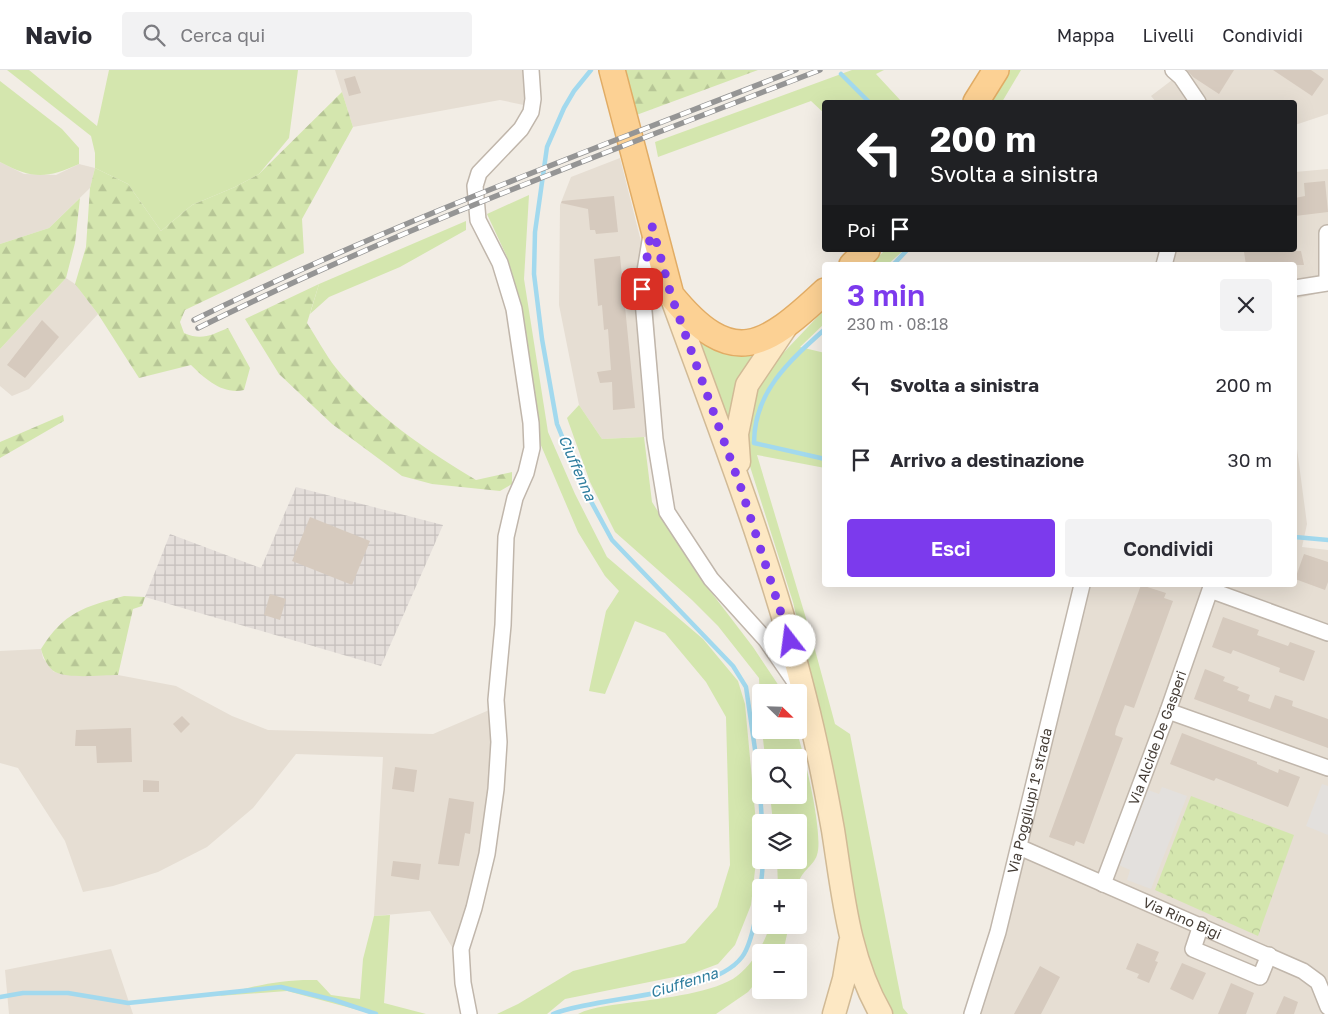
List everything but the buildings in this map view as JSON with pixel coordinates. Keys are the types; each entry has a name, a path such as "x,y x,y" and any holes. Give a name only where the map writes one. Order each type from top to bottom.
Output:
{"main road":[{"path":"612,70 671,295 741,488 780,604 802,684"},
{"path":"977,100 996,70"},
{"path":"855,262 865,252"},
{"path":"741,488 737,434 747,386 786,327 822,294"},
{"path":"671,295 694,320 709,332 724,340 740,343 757,342 786,327"},
{"path":"808,711 832,827 850,940 864,981 881,1014"},
{"path":"834,1014 843,986 850,940"}],"street":[{"path":"469,1014 463,984 461,949 474,908 487,854 496,789 499,742 496,700 503,625 506,537 515,498 526,473 532,448 532,423 514,308 500,263 478,220 475,186 479,173 521,129 530,112 533,99 531,70"},
{"path":"1173,70 1181,77 1197,100"},
{"path":"652,226 642,289 655,439 667,512 711,579 766,640 796,684"},
{"path":"1297,288 1326,282 1327,233"},
{"name":"Via Poggilupi 1° strada","path":"972,1014 987,973 1082,587"},
{"name":"Via Alcide De Gasperi","path":"1103,884 1168,711 1204,587 1328,634"},
{"path":"1168,711 1328,768"},
{"name":"Via Rino Bigi","path":"1019,847 1303,971 1323,983 1328,1007"},
{"path":"1201,925 1193,949 1260,977 1269,956"}],"shaded area":[{"path":"335,70 538,70 538,108 500,100 353,127"},
{"path":"1167,70 1328,70 1328,114 1297,124 1297,100 1154,100 1151,96 1176,77"},
{"path":"620,158 651,281 663,436 602,439 579,405 559,305 560,205 571,177"},
{"path":"0,162 24,174 56,175 79,164 95,168 90,188 49,228 0,244"},
{"path":"1328,169 1328,291 1297,299 1297,262 1161,262 1163,252 1297,252 1297,172"},
{"path":"66,278 75,284 98,314 29,389 12,396 0,386 0,349"},
{"path":"1297,449 1307,524 1302,547 1328,550 1328,1014 968,1014 975,999 1077,587 1297,587"},
{"path":"296,487 443,525 381,666 145,597 170,534 261,568"},
{"path":"41,649 43,658 54,672 118,675 176,686 232,716 268,730 433,734 501,705 493,853 455,952 430,911 374,916 383,757 296,754 253,808 207,847 158,872 113,886 83,892 65,841 18,768 0,763 0,651"},
{"path":"1322,784 1328,786 1328,835 1306,826"},
{"path":"1162,787 1187,796 1151,889 1127,880 1130,870 1119,865 1148,790 1159,794"},
{"path":"111,949 133,1014 9,1014 5,970"}],"green space":[{"path":"7,70 29,70 97,126 109,70 298,70 289,138 259,174 235,187 192,205 161,231 128,184 95,168 95,153 91,136"},
{"path":"621,70 758,70 631,117"},
{"path":"852,70 884,70 876,74 900,100 822,100 822,111 811,101 658,157 655,142"},
{"path":"1009,70 1021,70 1003,100 991,100"},
{"path":"0,81 62,129 79,148 79,164 57,172 39,175 21,172 0,162"},
{"path":"342,92 353,127 302,219 304,253 185,310 180,322 184,333 196,337 206,336 228,328 250,368 244,390 229,390 215,385 191,365 139,378 98,314 75,284 86,247 90,188 95,168 128,184 161,231 192,205 235,187 259,174"},
{"path":"529,195 524,279 548,432 575,494 607,557 703,639 738,681 745,704 752,779 752,804 754,804 755,814 752,814 752,869 755,869 754,879 752,879 751,905 735,945 718,964 694,973 565,999 547,1014 497,1014 518,1004 573,971 685,943 717,907 730,865 726,717 706,682 665,633 635,621 605,694 589,691 606,611 619,591 605,576 578,532 537,436 529,355 507,257 487,214"},
{"path":"80,198 75,243 66,278 0,349 0,244 49,228"},
{"path":"466,221 466,230 400,267 329,297 310,314 319,284"},
{"path":"883,252 902,252 890,262 873,262"},
{"path":"319,284 307,323 332,363 351,385 384,416 420,444 457,469 476,480 512,472 512,484 500,491 432,484 402,476 332,424 279,374 245,319"},
{"path":"822,312 822,326 800,347 822,352 822,467 757,455 811,635 835,724 850,734 903,1008 908,1014 887,1014 866,965 842,823 793,602 747,457 750,401 768,369"},
{"path":"688,330 713,345 729,351 757,355 736,394 728,438"},
{"path":"579,405 602,439 644,437 652,502 698,575 753,647 778,684 759,684 759,678 718,626 692,600 615,532 590,482 567,418"},
{"path":"63,415 64,421 0,458 0,442"},
{"path":"124,596 145,597 142,606 133,609 118,675 68,675 55,672 50,668 41,649 58,627 67,619 86,608"},
{"path":"763,739 799,739 802,749 764,749"},
{"path":"807,770 816,812 818,845 815,859 800,879 778,879 777,869 807,869 807,814 772,814 771,804 807,804"},
{"path":"1191,796 1294,835 1258,936 1155,890"},
{"path":"390,915 384,1003 426,1014 373,1014 287,991 218,996 267,984 317,980 331,995 360,999 363,959 374,916"},
{"path":"767,934 787,934 785,944 762,944"},
{"path":"752,961 752,987 748,992 716,1014 578,1014 605,1006 688,994 728,982 743,971"}],"waterway":[{"name":"Ciuffenna","path":"591,70 574,91 564,108 547,147 535,232 534,274 542,339 557,424 581,483 612,540 733,666 746,687 759,777 761,814"},
{"path":"841,74 867,100"},
{"path":"896,262 905,252"},
{"path":"822,332 787,366 767,393 760,408 754,443 822,458"},
{"path":"1297,537 1328,540"},
{"name":"Ciuffenna","path":"553,1014 573,1008 682,987 707,980 727,970 742,957 751,938 762,869"},
{"path":"0,997 23,993 68,993 128,1003 281,987 334,1000 376,1014"}],"railway":[{"path":"194,320 268,285 417,220 796,70"},
{"path":"198,328 351,257 428,224 584,161 820,70"}],"route":[{"path":"642,289 652,226 671,295 741,488 780,604 790,641"}]}
